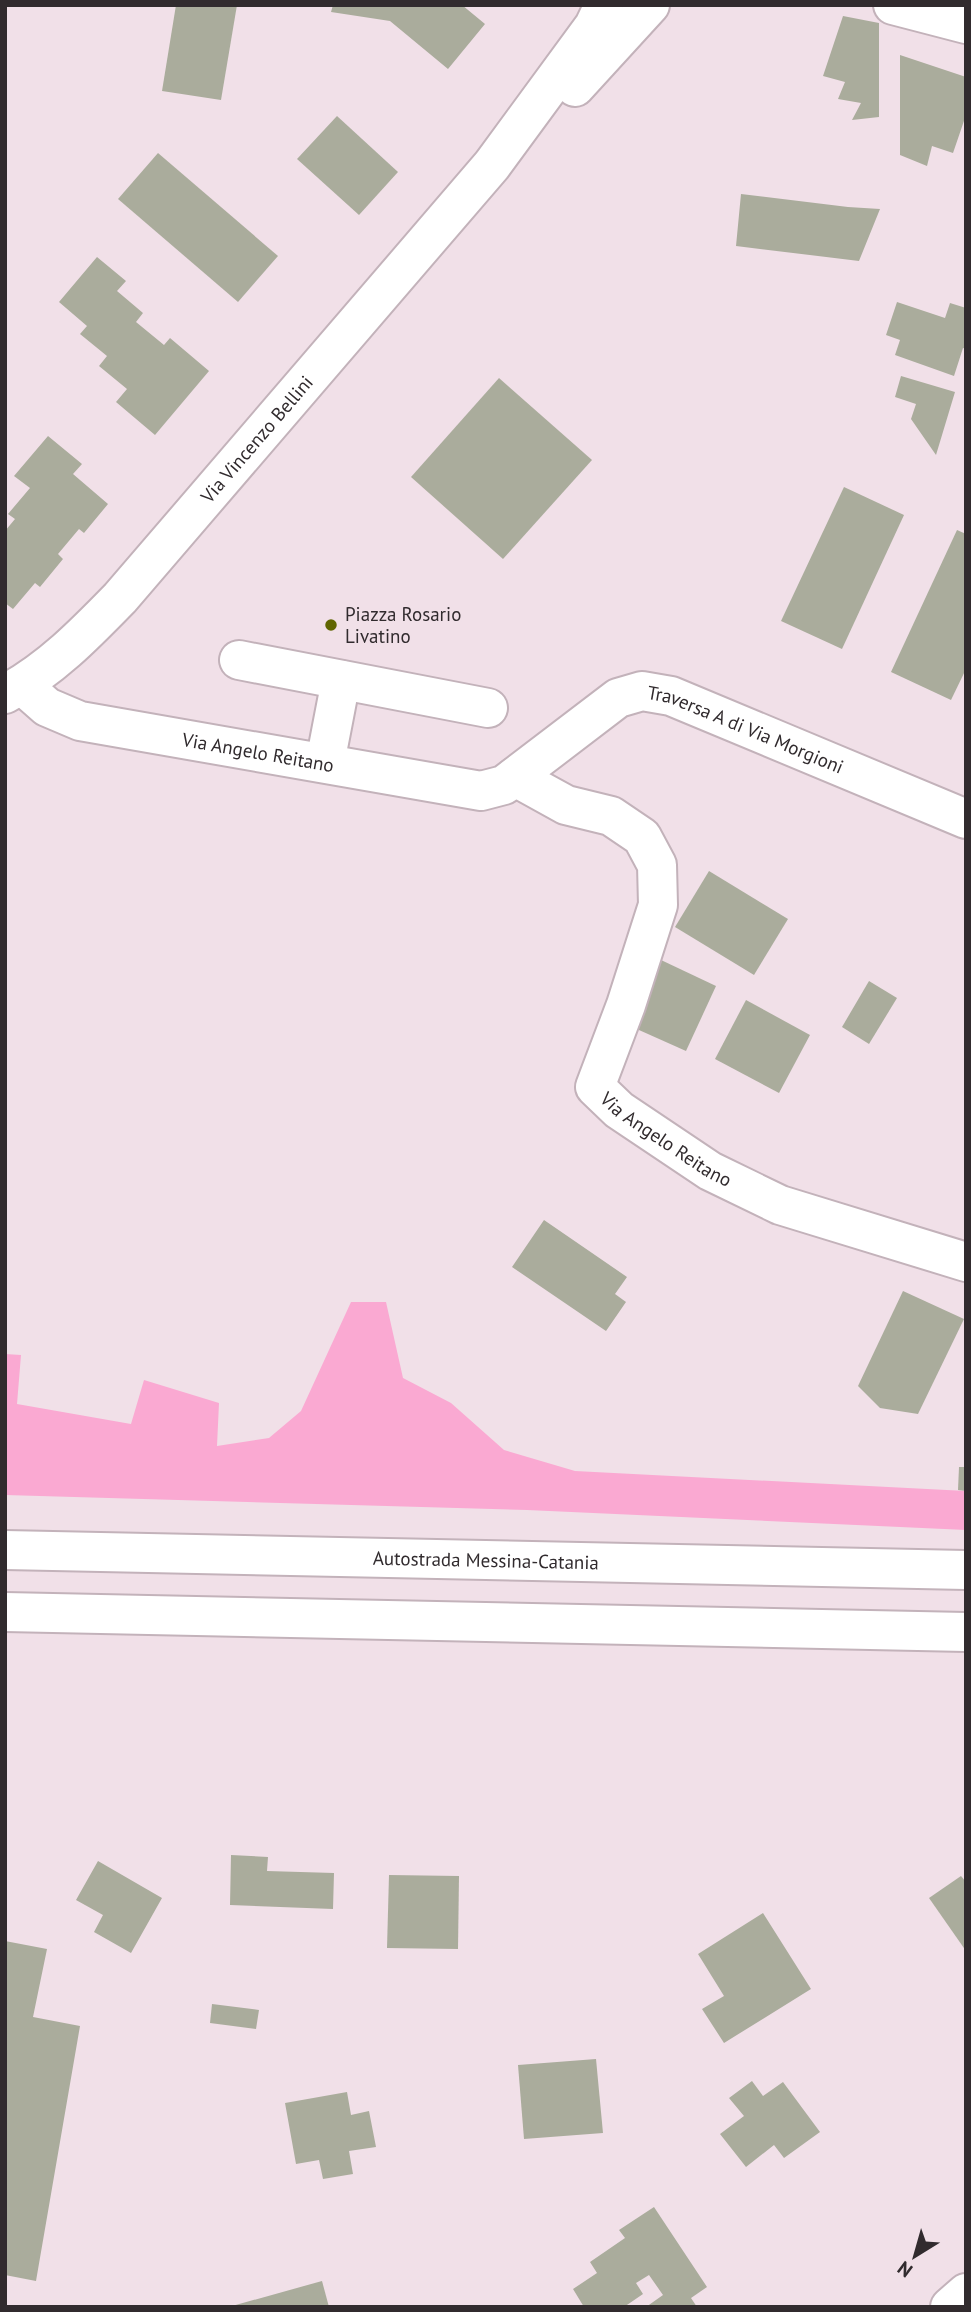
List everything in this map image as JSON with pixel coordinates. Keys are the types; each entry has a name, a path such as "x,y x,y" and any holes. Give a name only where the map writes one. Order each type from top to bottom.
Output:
{"main road":[{"path":"492,165 594,26 604,5"},
{"path":"492,165 568,95 650,5"},
{"path":"893,5 964,24"},
{"name":"Via Vincenzo Bellini","path":"14,690 67,651 120,598 492,165"},
{"path":"239,660 488,708"},
{"path":"325,763 341,680"},
{"name":"Via Angelo Reitano","path":"14,690 80,721 481,791 509,781 566,805 611,816 642,837 657,865 658,905 626,1005 595,1087 619,1110 709,1171 780,1205 966,1262"},
{"name":"Traversa A di Via Morgioni","path":"509,781 618,698 642,691 671,696 966,819"},
{"name":"Autostrada Messina-Catania","path":"5,1550 966,1570"},
{"path":"5,1612 966,1632"},
{"path":"950,2307 966,2294"}],"shaded area":[{"path":"351,1302 386,1302 403,1378 451,1403 504,1450 575,1471 966,1491 966,1530 527,1510 5,1495 5,1354 21,1355 17,1404 131,1424 144,1380 219,1403 217,1446 269,1438 301,1411"}],"building":[{"path":"176,5 237,5 221,100 162,91"},
{"path":"333,5 462,5 485,24 448,69 390,21 331,12"},
{"path":"843,16 879,23 879,117 852,120 861,103 838,99 845,82 823,76"},
{"path":"900,55 966,77 966,115 953,153 932,146 927,166 900,155"},
{"path":"337,116 398,172 359,215 297,159"},
{"path":"158,153 278,256 238,302 118,199"},
{"path":"741,194 880,209 859,261 736,246"},
{"path":"97,257 126,281 117,291 143,313 136,322 164,345 170,338 209,371 155,435 116,402 127,389 99,366 107,356 80,334 87,326 59,302"},
{"path":"897,302 945,318 950,303 966,308 966,349 963,348 954,376 895,355 900,340 886,335"},
{"path":"901,376 955,392 936,455 911,419 916,404 895,397"},
{"path":"499,378 592,460 503,559 411,477"},
{"path":"48,436 82,464 73,474 108,504 84,533 79,529 58,554 63,559 40,587 35,583 13,609 5,603 5,531 15,519 8,514 30,488 14,476"},
{"path":"844,487 904,515 842,649 781,621"},
{"path":"957,530 966,534 966,669 951,700 891,672"},
{"path":"709,871 788,919 754,975 675,927"},
{"path":"661,960 716,986 686,1051 630,1026"},
{"path":"869,981 897,998 869,1044 842,1027"},
{"path":"746,1000 810,1035 779,1093 715,1059"},
{"path":"544,1220 627,1277 615,1294 626,1302 606,1331 512,1267"},
{"path":"903,1291 964,1319 918,1414 880,1408 858,1386"},
{"path":"959,1467 966,1467 966,1491 958,1490"},
{"path":"231,1855 268,1857 267,1871 334,1873 333,1909 230,1905"},
{"path":"98,1861 162,1898 131,1953 94,1932 103,1915 76,1900"},
{"path":"389,1875 459,1876 458,1949 387,1948"},
{"path":"961,1876 966,1882 966,1951 929,1898"},
{"path":"763,1913 811,1989 724,2043 702,2009 724,1996 698,1954"},
{"path":"5,1941 47,1949 33,2017 80,2026 36,2281 5,2275"},
{"path":"212,2004 259,2010 256,2029 210,2023"},
{"path":"596,2059 603,2133 524,2139 518,2065"},
{"path":"752,2081 763,2096 783,2082 820,2132 784,2158 774,2145 746,2167 720,2134 744,2116 729,2098"},
{"path":"347,2092 351,2115 369,2111 376,2147 349,2151 353,2174 323,2179 319,2160 296,2164 285,2103"},
{"path":"654,2207 707,2287 691,2298 697,2307 646,2307 663,2295 649,2275 636,2283 643,2294 624,2307 584,2307 573,2289 597,2273 590,2262 625,2238 619,2230"},
{"path":"322,2281 329,2307 232,2307 232,2306"}],"place":[{"name":"Piazza Rosario Livatino","path":"331,625"}]}
